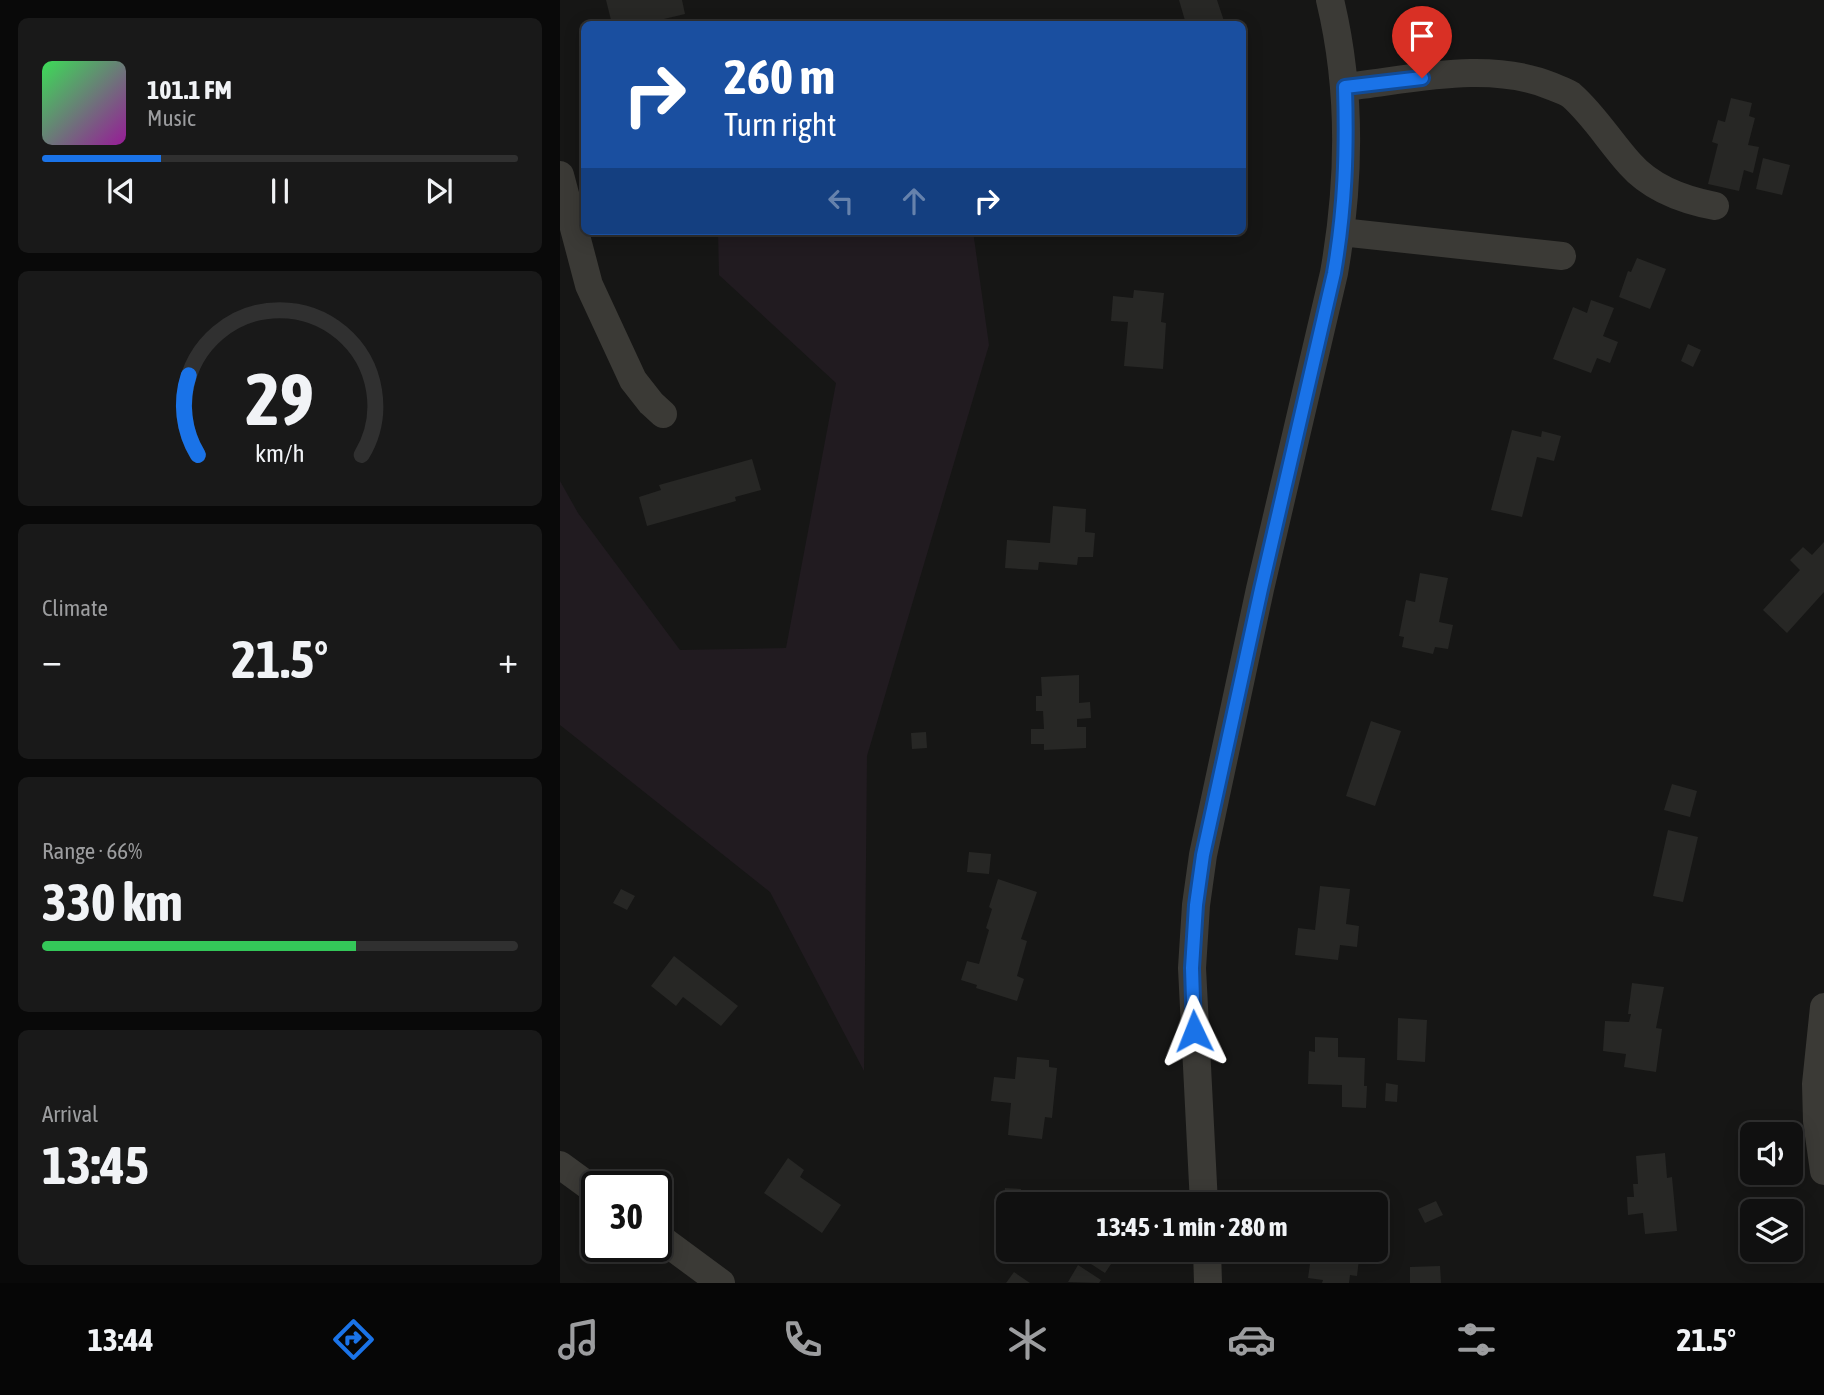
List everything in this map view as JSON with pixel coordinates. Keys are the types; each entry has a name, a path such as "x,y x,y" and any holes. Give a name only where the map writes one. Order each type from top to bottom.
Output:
{"street":[{"path":"1203,1192 1192,968 1196,905 1203,855 1246,655 1341,232 1347,155 1345,87 1330,0"},
{"path":"1345,87 1473,72 1508,74 1543,83 1569,94 1599,125 1631,166 1648,180 1672,194 1715,206"},
{"path":"560,175 589,285 633,380 663,414"},
{"path":"1341,232 1562,256"},
{"path":"1824,1007 1815,1084 1824,1171"},
{"path":"560,1165 581,1180"},
{"path":"672,1248 721,1283"},
{"path":"1207,1262 1208,1283"}],"shaded area":[{"path":"718,235 974,235 989,345 867,756 864,1071 770,892 560,725 560,481 578,513 680,650 786,648 836,383 719,275"}],"building":[{"path":"606,0 682,0 685,14 656,21 611,21"},
{"path":"1179,0 1217,0 1224,21 1185,21"},
{"path":"1731,98 1752,103 1749,116 1755,118 1748,145 1759,147 1753,173 1744,170 1739,191 1708,184 1718,144 1712,142 1718,120 1725,122"},
{"path":"1763,158 1790,165 1782,195 1756,189"},
{"path":"1637,258 1666,269 1650,309 1619,297 1628,271 1631,272"},
{"path":"1134,290 1164,293 1161,322 1166,323 1163,369 1124,366 1128,322 1111,321 1113,296 1133,298"},
{"path":"1591,300 1614,308 1603,336 1618,342 1610,363 1597,358 1591,373 1553,359 1573,307 1587,313"},
{"path":"1688,344 1701,350 1693,367 1681,361"},
{"path":"1512,430 1541,437 1542,431 1561,436 1554,461 1537,457 1522,517 1491,510"},
{"path":"752,459 761,490 735,497 736,501 647,526 639,497 661,490 659,485"},
{"path":"1053,506 1086,509 1085,532 1095,533 1093,557 1078,557 1077,565 1039,562 1038,570 1005,568 1007,540 1050,543"},
{"path":"1824,542 1824,592 1787,633 1763,610 1800,570 1790,560 1803,547 1812,555"},
{"path":"1420,573 1448,578 1439,622 1453,625 1448,649 1435,647 1433,654 1402,647 1404,637 1399,636 1406,600 1415,602"},
{"path":"1079,675 1079,703 1090,702 1091,718 1077,719 1077,727 1086,727 1086,748 1044,750 1044,744 1031,744 1031,729 1044,729 1043,711 1036,711 1036,696 1042,696 1041,677"},
{"path":"1371,721 1401,731 1375,806 1346,796"},
{"path":"926,732 927,748 912,749 911,733"},
{"path":"1672,784 1697,791 1690,817 1664,810"},
{"path":"1668,830 1698,837 1683,902 1653,896"},
{"path":"969,852 991,854 989,874 967,872"},
{"path":"998,879 1037,892 1021,939 1027,941 1017,976 1024,979 1017,1001 976,988 977,985 961,980 967,961 979,964 989,930 986,928 992,909 989,907"},
{"path":"1320,886 1350,889 1346,924 1359,926 1357,947 1340,945 1338,960 1295,955 1298,928 1315,930"},
{"path":"621,889 635,896 627,910 613,903"},
{"path":"674,956 738,1006 721,1026 683,997 676,1006 651,986"},
{"path":"1632,983 1664,987 1656,1028 1662,1029 1656,1072 1624,1067 1626,1054 1603,1051 1605,1021 1629,1022"},
{"path":"1398,1018 1427,1020 1425,1062 1397,1060"},
{"path":"1315,1037 1338,1038 1338,1057 1365,1058 1366,1108 1342,1107 1342,1085 1308,1084 1309,1051 1315,1052"},
{"path":"1017,1057 1049,1060 1049,1067 1057,1068 1052,1118 1045,1117 1042,1139 1008,1135 1011,1103 991,1101 994,1077 1015,1079"},
{"path":"1386,1083 1398,1085 1397,1102 1385,1101"},
{"path":"1665,1153 1667,1178 1672,1177 1677,1231 1645,1234 1643,1213 1628,1215 1627,1197 1634,1197 1633,1184 1638,1184 1636,1156"},
{"path":"788,1158 804,1170 800,1177 841,1205 822,1233 764,1193"},
{"path":"1005,1188 1021,1189 1021,1192 1005,1192"},
{"path":"1436,1201 1443,1215 1425,1223 1418,1209"},
{"path":"1108,1262 1111,1264 1105,1273 1091,1264"},
{"path":"1310,1262 1359,1262 1357,1276 1350,1275 1349,1283 1322,1283 1323,1280 1308,1278"},
{"path":"1078,1265 1101,1280 1099,1283 1068,1282"},
{"path":"1440,1266 1441,1283 1410,1283 1410,1267"},
{"path":"1014,1272 1030,1283 1006,1283"}],"route":[{"path":"1194,1031 1192,968 1196,905 1203,855 1341,232 1347,155 1345,87 1422,78"}]}
